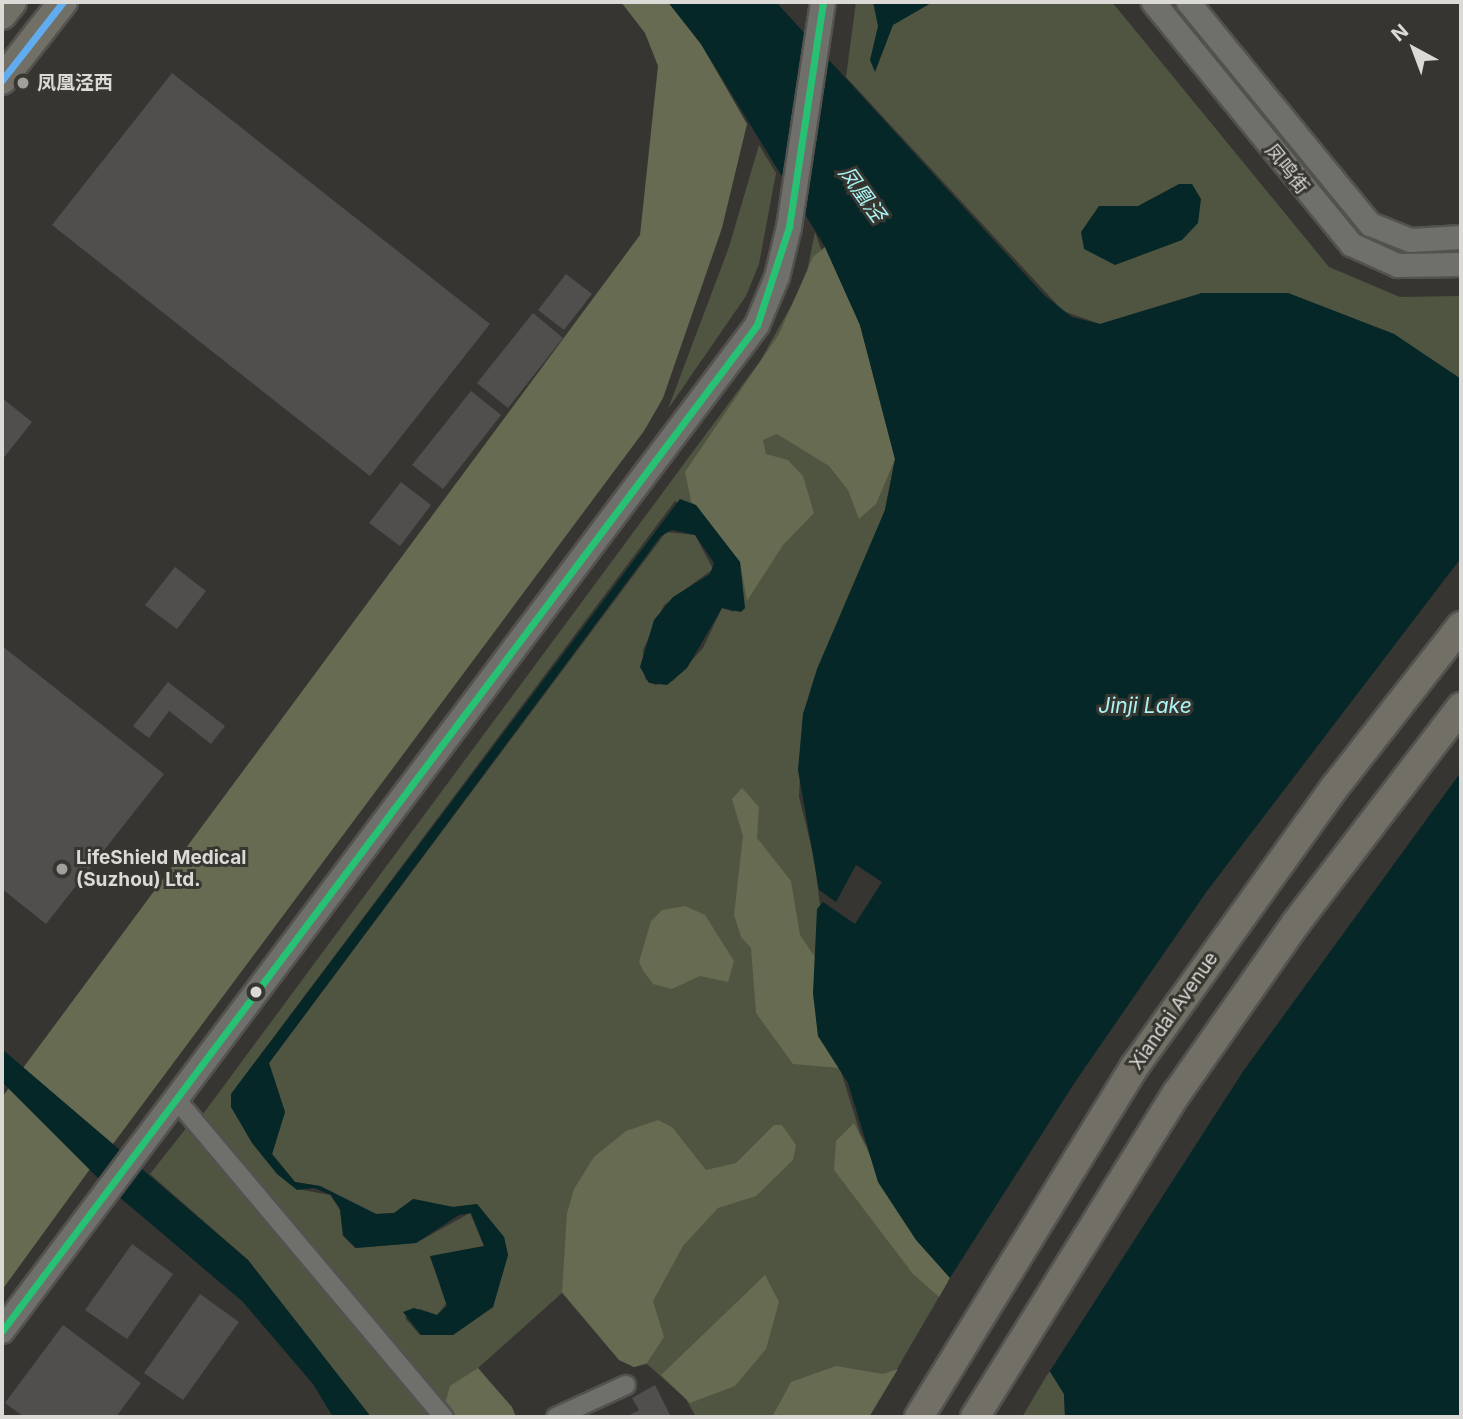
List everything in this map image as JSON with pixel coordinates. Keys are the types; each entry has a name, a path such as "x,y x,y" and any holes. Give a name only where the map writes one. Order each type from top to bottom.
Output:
{"main road":[{"path":"2,15 12,2"},
{"path":"2,80 63,2"},
{"path":"2,1331 733,360 769,302 791,206 822,2"},
{"name":"Xiandai Avenue","path":"919,1417 1135,1066 1310,820 1461,626"},
{"path":"975,1417 1185,1082 1296,923 1461,706"}],"street":[{"name":"凤鸣街","path":"1153,2 1351,244 1397,265 1461,264"},
{"name":"凤鸣街","path":"1188,2 1370,224 1410,240 1461,237"},
{"path":"175,1098 444,1417"},
{"path":"556,1417 626,1385"}],"green space":[{"path":"621,2 668,2 701,44 747,124 722,228 663,398 644,431 113,1144 23,1068 640,235 658,66 645,33"},
{"path":"856,2 1112,2 1329,267 1400,297 1461,296 1461,379 1394,334 1288,293 1202,293 1100,324 1063,311 846,77"},
{"path":"759,145 776,173 759,264 746,296 668,409 729,247"},
{"path":"815,232 895,459 885,510 803,714 799,797 814,857 840,1068 860,1133 916,1240 950,1278 869,1417 696,1417 686,1399 647,1364 634,1367 619,1360 562,1293 478,1368 516,1417 456,1417 203,1114 760,361 805,281","holes":["675,501 720,533 740,562 734,612 722,608 703,648 673,681 655,685 645,679 643,650 664,605 713,569 695,535 666,532 269,1063 285,1112 272,1154 295,1182 320,1186 376,1214 394,1213 414,1199 453,1207 477,1204 504,1237 508,1255 493,1307 453,1335 420,1335 405,1318 420,1309 437,1315 448,1301 430,1257 484,1246 470,1213 416,1243 355,1248 343,1236 340,1210 330,1195 303,1190 277,1174 231,1107 231,1094"]},
{"path":"825,247 860,325 895,459 876,504 859,519 848,490 829,466 777,434 763,440 766,454 788,460 803,476 814,513 783,545 747,601 740,562 691,501 685,472 779,334 813,257"},
{"path":"742,788 759,807 757,838 791,881 800,935 817,960 813,993 818,1036 840,1068 793,1064 756,1013 751,948 741,937 734,915 743,836 732,799"},
{"path":"685,906 705,915 734,961 728,982 700,976 672,989 653,984 644,972 639,962 651,921 662,910"},
{"path":"9,1088 90,1169 2,1290 2,1097"},
{"path":"658,1120 672,1127 706,1170 736,1163 774,1125 782,1125 796,1145 793,1160 756,1196 718,1208 683,1246 653,1301 664,1337 647,1363 634,1367 619,1360 562,1292 567,1213 574,1189 594,1157 626,1131"},
{"path":"854,1123 897,1211 950,1278 939,1297 913,1274 834,1170 836,1141"},
{"path":"187,1127 435,1417 371,1417 248,1260 150,1174"},
{"path":"765,1275 779,1302 766,1349 735,1386 690,1403 661,1375"},
{"path":"836,1366 883,1374 898,1369 869,1417 772,1417 791,1382"},
{"path":"478,1368 512,1407 516,1417 456,1417 445,1404 450,1386"},
{"path":"1050,1370 1064,1394 1065,1417 1022,1417"}],"water":[{"name":"Jinji Lake","path":"668,2 776,2 1044,295 1072,317 1100,324 1202,293 1288,293 1394,334 1461,379 1461,1417 1065,1417 1064,1394 1047,1367 950,1278 916,1240 878,1182 848,1083 818,1036 813,993 817,909 823,902 855,924 882,882 856,865 836,902 819,890 798,770 803,714 817,669 885,510 895,459 860,325 825,247 701,44"},
{"path":"873,2 933,2 893,25 875,72 870,60 878,26"},
{"path":"1179,184 1192,184 1201,199 1198,223 1182,240 1115,265 1084,249 1081,232 1099,206 1138,206"},
{"path":"680,499 696,505 740,562 745,608 741,612 722,608 687,668 667,685 649,683 640,667 654,620 673,597 710,574 714,563 695,535 672,530 661,536 269,1063 285,1112 272,1154 295,1182 320,1186 376,1214 394,1213 413,1199 453,1207 477,1204 504,1237 508,1255 493,1307 453,1335 421,1335 403,1312 414,1308 437,1315 447,1306 430,1256 484,1246 471,1213 459,1215 416,1243 356,1248 343,1235 340,1209 331,1195 314,1188 297,1190 277,1174 252,1143 231,1107 231,1094"},
{"path":"2,1049 248,1260 371,1417 333,1417 313,1384 242,1301 105,1185 2,1082"}],"pier":[{"path":"1461,558 1461,772 1244,1070 1048,1374 948,1281 1075,1082 1207,891"}],"building":[{"path":"172,73 490,324 370,476 52,225"},
{"path":"566,274 592,294 564,330 538,310"},
{"path":"533,313 563,338 508,408 477,383"},
{"path":"471,391 501,415 443,489 412,465"},
{"path":"2,398 32,422 2,460"},
{"path":"401,482 431,505 400,546 369,523"},
{"path":"175,567 206,591 177,629 145,605"},
{"path":"2,646 164,774 46,924 2,889"},
{"path":"168,682 225,726 211,744 169,711 149,738 133,726"},
{"path":"132,1244 173,1274 127,1339 85,1310"},
{"path":"200,1294 239,1322 183,1400 144,1373"},
{"path":"63,1325 141,1383 116,1417 24,1417 5,1403"},
{"path":"655,1385 671,1417 626,1417 639,1410 632,1398"}],"transit line":[{"path":"2,80 63,2"},
{"path":"2,1331 757,325 789,227 823,2"}],"place":[{"name":"凤凰泾西","path":"23,83"},
{"name":"LifeShield Medical (Suzhou) Ltd.","path":"62,869"}],"water label":[{"name":"凤凰泾","path":"862,194"}]}
